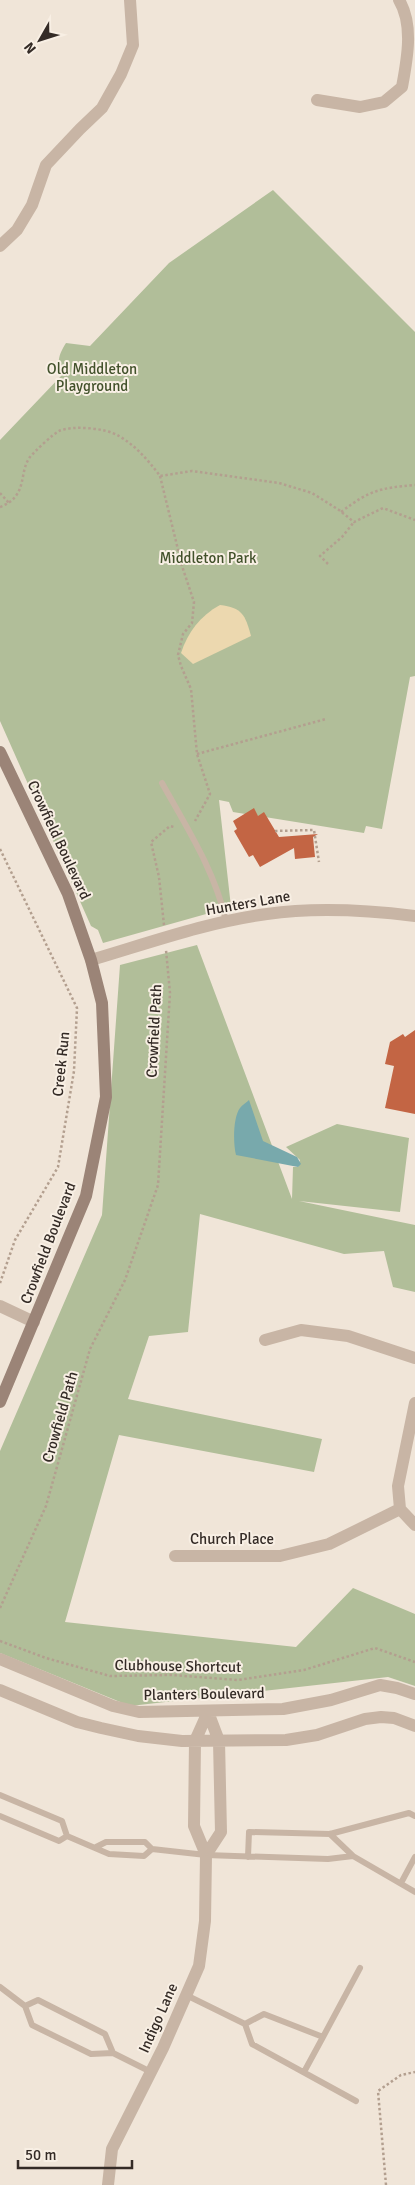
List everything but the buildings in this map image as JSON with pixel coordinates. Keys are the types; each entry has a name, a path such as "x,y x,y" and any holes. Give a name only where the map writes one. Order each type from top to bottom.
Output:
{"main road":[{"name":"Crowfield Boulevard","path":"0,752 68,894 91,960 102,1003 106,1097 86,1196 0,1402"}],"street":[{"path":"0,246 17,230 32,205 46,165 80,128 102,108 121,74 133,45 130,0"},
{"path":"317,100 360,107 384,102 402,87 409,52 404,8 399,0"},
{"name":"Hunters Lane","path":"91,960 226,921 300,910 367,910 415,916"},
{"path":"0,1306 34,1322"},
{"path":"265,1340 301,1330 348,1336 415,1358"},
{"path":"415,1403 398,1486 400,1510 415,1525"},
{"name":"Church Place","path":"175,1556 280,1556 328,1544 400,1510"},
{"name":"Planters Boulevard","path":"0,1659 113,1706 139,1712 283,1709 331,1700 380,1685 415,1694"},
{"path":"0,1690 77,1722 138,1736 182,1741 286,1740 317,1735 365,1719 381,1717 394,1718 415,1726"},
{"path":"206,1855 221,1832 219,1740 208,1712"},
{"name":"Indigo Lane","path":"108,2185 112,2149 151,2072 199,1966 204,1921 206,1855 194,1826 195,1741 208,1712"}],"lane":[{"path":"162,784 216,882 226,921"},
{"path":"0,1795 62,1821 68,1836 109,1854 144,1856 152,1849"},
{"path":"248,1856 249,1832 330,1834 409,1814 415,1816"},
{"path":"0,1816 59,1841 68,1836"},
{"path":"330,1834 353,1856 415,1892"},
{"path":"96,1847 106,1842 145,1842 152,1849 206,1855 328,1859 353,1856"},
{"path":"401,1883 415,1857"},
{"path":"304,2072 360,1968"},
{"path":"0,1987 25,2006 32,2025 91,2054 112,2053 151,2072"},
{"path":"186,1995 245,2024 252,2044 356,2101"},
{"path":"25,2006 38,2000 105,2034 112,2053"},
{"path":"245,2024 264,2014 323,2037"}],"path":[{"path":"0,507 9,503 20,489 29,458 59,431 91,427 118,435 143,454 160,476 182,566 194,602 192,622 183,634 178,654 180,666 191,689 197,754 210,794 204,808 188,829"},
{"path":"160,476 192,471 279,483 312,493 354,522"},
{"path":"341,512 362,496 379,488 415,485"},
{"path":"0,492 9,503"},
{"path":"328,564 320,556 342,537 354,522 382,508 415,520"},
{"path":"197,754 326,719"},
{"name":"Crowfield Path","path":"0,1608 46,1506 90,1349 125,1280 158,1185 170,993 159,877 151,842 170,826 188,829"},
{"path":"274,831 314,830 319,862"},
{"name":"Creek Run","path":"0,850 77,1008 74,1071 58,1167 15,1240 0,1282"},
{"name":"Clubhouse Shortcut","path":"0,1641 46,1658 110,1676 172,1675 238,1680 304,1670 375,1648 415,1662"},
{"path":"386,2185 378,2091 400,2075 415,2072"}],"green space":[{"name":"Middleton Park","path":"273,190 415,332 415,676 410,677 382,829 366,826 364,833 233,812 229,802 219,800 231,907 103,943 98,930 91,926 0,721 0,440 62,375 59,358 66,343 90,346 169,263"},
{"path":"197,945 292,1199 293,1167 298,1167 300,1160 286,1147 337,1124 409,1138 400,1212 299,1201 415,1225 415,1292 393,1287 384,1251 344,1254 200,1214 188,1332 149,1336 128,1399 322,1439 314,1472 119,1435 65,1622 296,1647 353,1588 415,1614 415,1686 388,1677 130,1706 0,1653 0,1451 102,1215 120,965"}],"sand":[{"path":"220,605 233,608 242,613 251,636 193,664 181,653 184,645 191,631 201,619"}],"water":[{"path":"249,1100 263,1141 297,1157 301,1164 298,1167 236,1155 234,1138 236,1118 240,1108"}],"park label":[{"name":"Old Middleton Playground","path":"92,378"}]}
